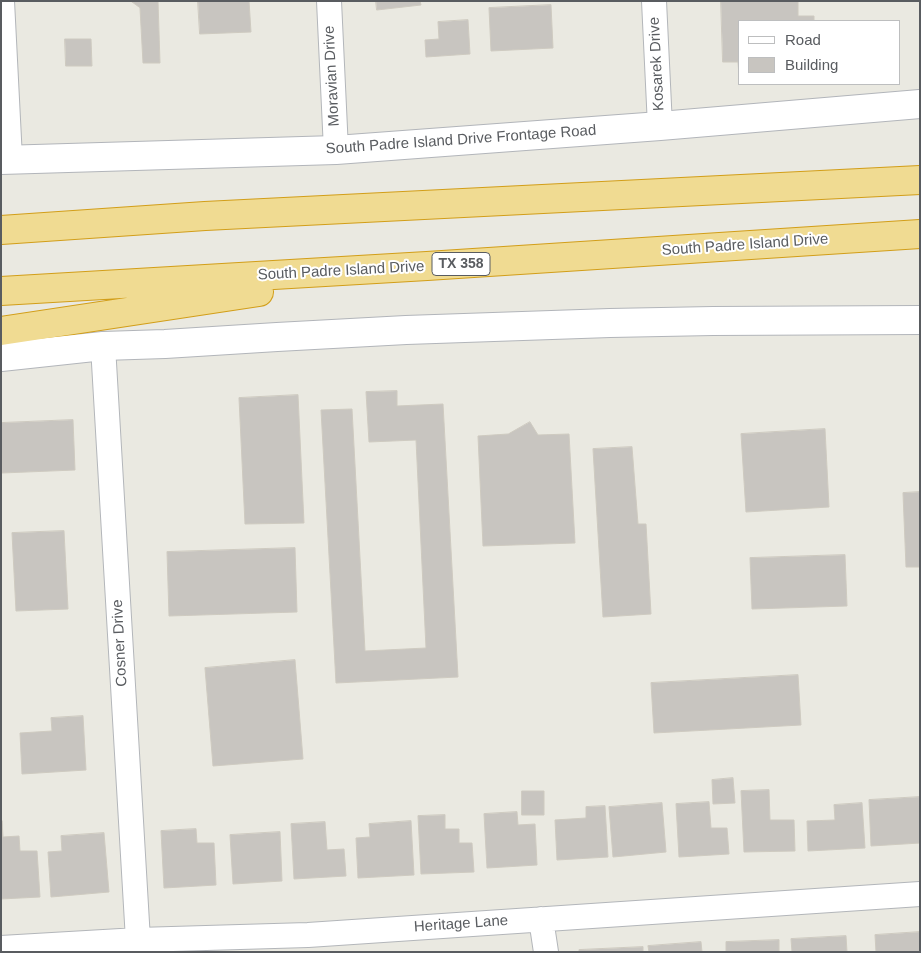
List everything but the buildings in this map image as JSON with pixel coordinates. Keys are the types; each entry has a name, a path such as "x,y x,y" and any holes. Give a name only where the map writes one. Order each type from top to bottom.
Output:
{"highway":[{"path":"1,230 206,216 920,180"},
{"path":"1,212 206,216"},
{"name":"South Padre Island Drive","path":"1,291 920,234"},
{"path":"1,331 427,266"}],"main road":[{"name":"South Padre Island Drive Frontage Road","path":"6,160 336,150 660,126 920,104"},
{"path":"1,357 103,346 359,332 610,323 920,320"}],"street":[{"path":"2,1 6,160"},
{"name":"Moravian Drive","path":"329,1 336,150"},
{"name":"Kosarek Drive","path":"654,1 660,126"},
{"name":"Cosner Drive","path":"103,346 138,940"},
{"name":"Heritage Lane","path":"1,948 66,948 138,940 309,943 541,918 920,894"},
{"path":"541,918 546,952"}]}
